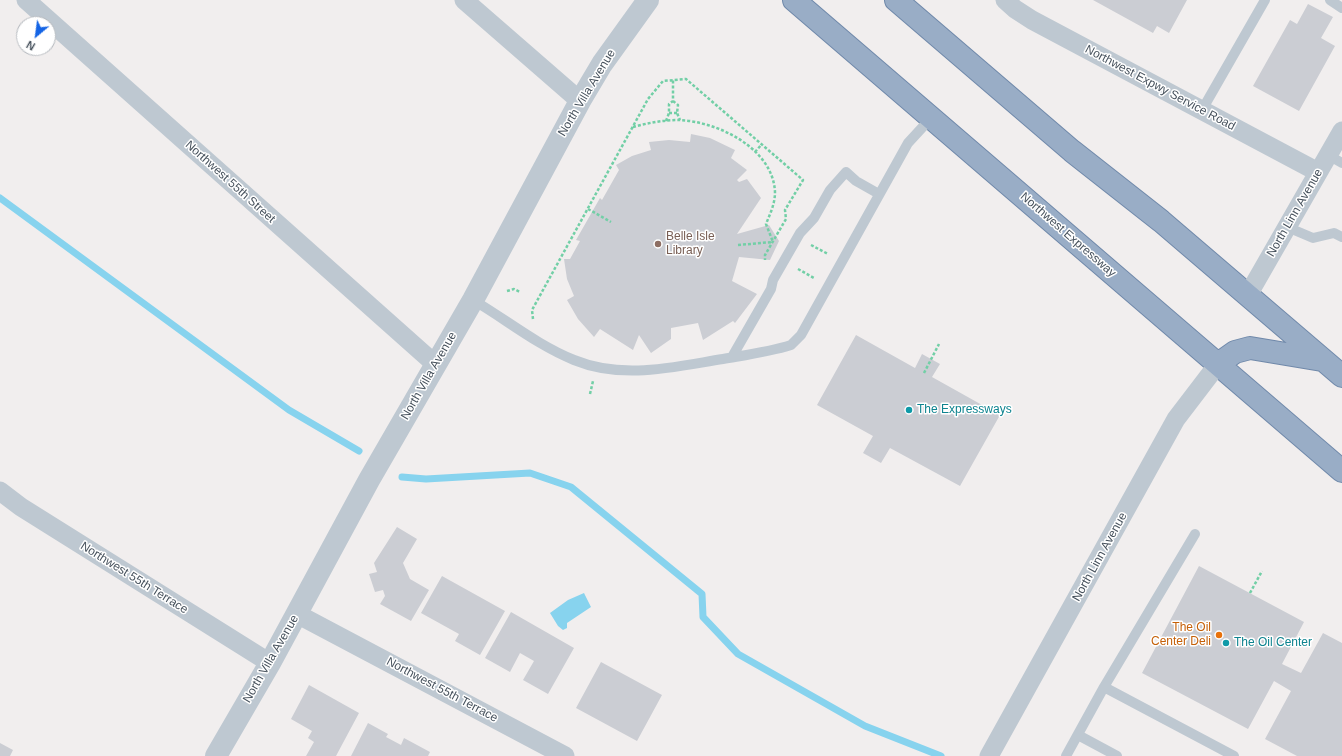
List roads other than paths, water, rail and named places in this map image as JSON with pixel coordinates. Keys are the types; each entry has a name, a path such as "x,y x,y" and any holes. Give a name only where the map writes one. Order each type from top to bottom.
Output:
{"highway":[{"name":"Northwest Expressway","path":"794,0 1342,471"},
{"path":"896,0 1072,151 1161,221 1342,376"},
{"path":"1218,364 1235,352 1250,348 1323,360"}],"street":[{"name":"Northwest 55th Street","path":"26,0 435,364"},
{"path":"464,0 580,101"},
{"name":"North Villa Avenue","path":"216,756 270,663 387,449 473,300 580,101 602,64 648,0"},
{"name":"Northwest Expwy Service Road","path":"1005,0 1015,9 1032,20 1318,172"},
{"name":"North Linn Avenue","path":"1248,295 1318,172 1335,159 1342,131"},
{"name":"North Linn Avenue","path":"989,756 1176,419 1218,364"},
{"name":"Northwest 55th Terrace","path":"0,491 21,507 270,663"},
{"name":"Northwest 55th Terrace","path":"297,614 565,756"}],"lane":[{"path":"1202,110 1265,0"},
{"path":"1330,0 1342,8"},
{"path":"473,300 501,316 523,334 542,345 575,360 606,369 628,371 659,369 781,348 797,341 908,143 930,118"},
{"path":"732,357 771,289 773,280 800,233 814,218 830,190 846,172 856,181 879,194"},
{"path":"1287,227 1313,238 1334,233 1342,238"},
{"path":"1066,756 1104,687 1195,534"},
{"path":"1104,687 1234,756"},
{"path":"1078,735 1117,756"}],"water":[{"path":"584,593 591,607 567,623 567,628 563,630 558,626 550,613 568,600"}],"waterway":[{"path":"0,198 289,410 359,451"},
{"path":"402,477 426,479 530,473 571,487 702,594 703,617 738,654 865,726 941,756"}],"place":[{"name":"Belle Isle Library","path":"658,244"},
{"name":"The Expressways","path":"909,410"},
{"name":"The Oil Center Deli","path":"1219,635"},
{"name":"The Oil Center","path":"1226,643"}]}
